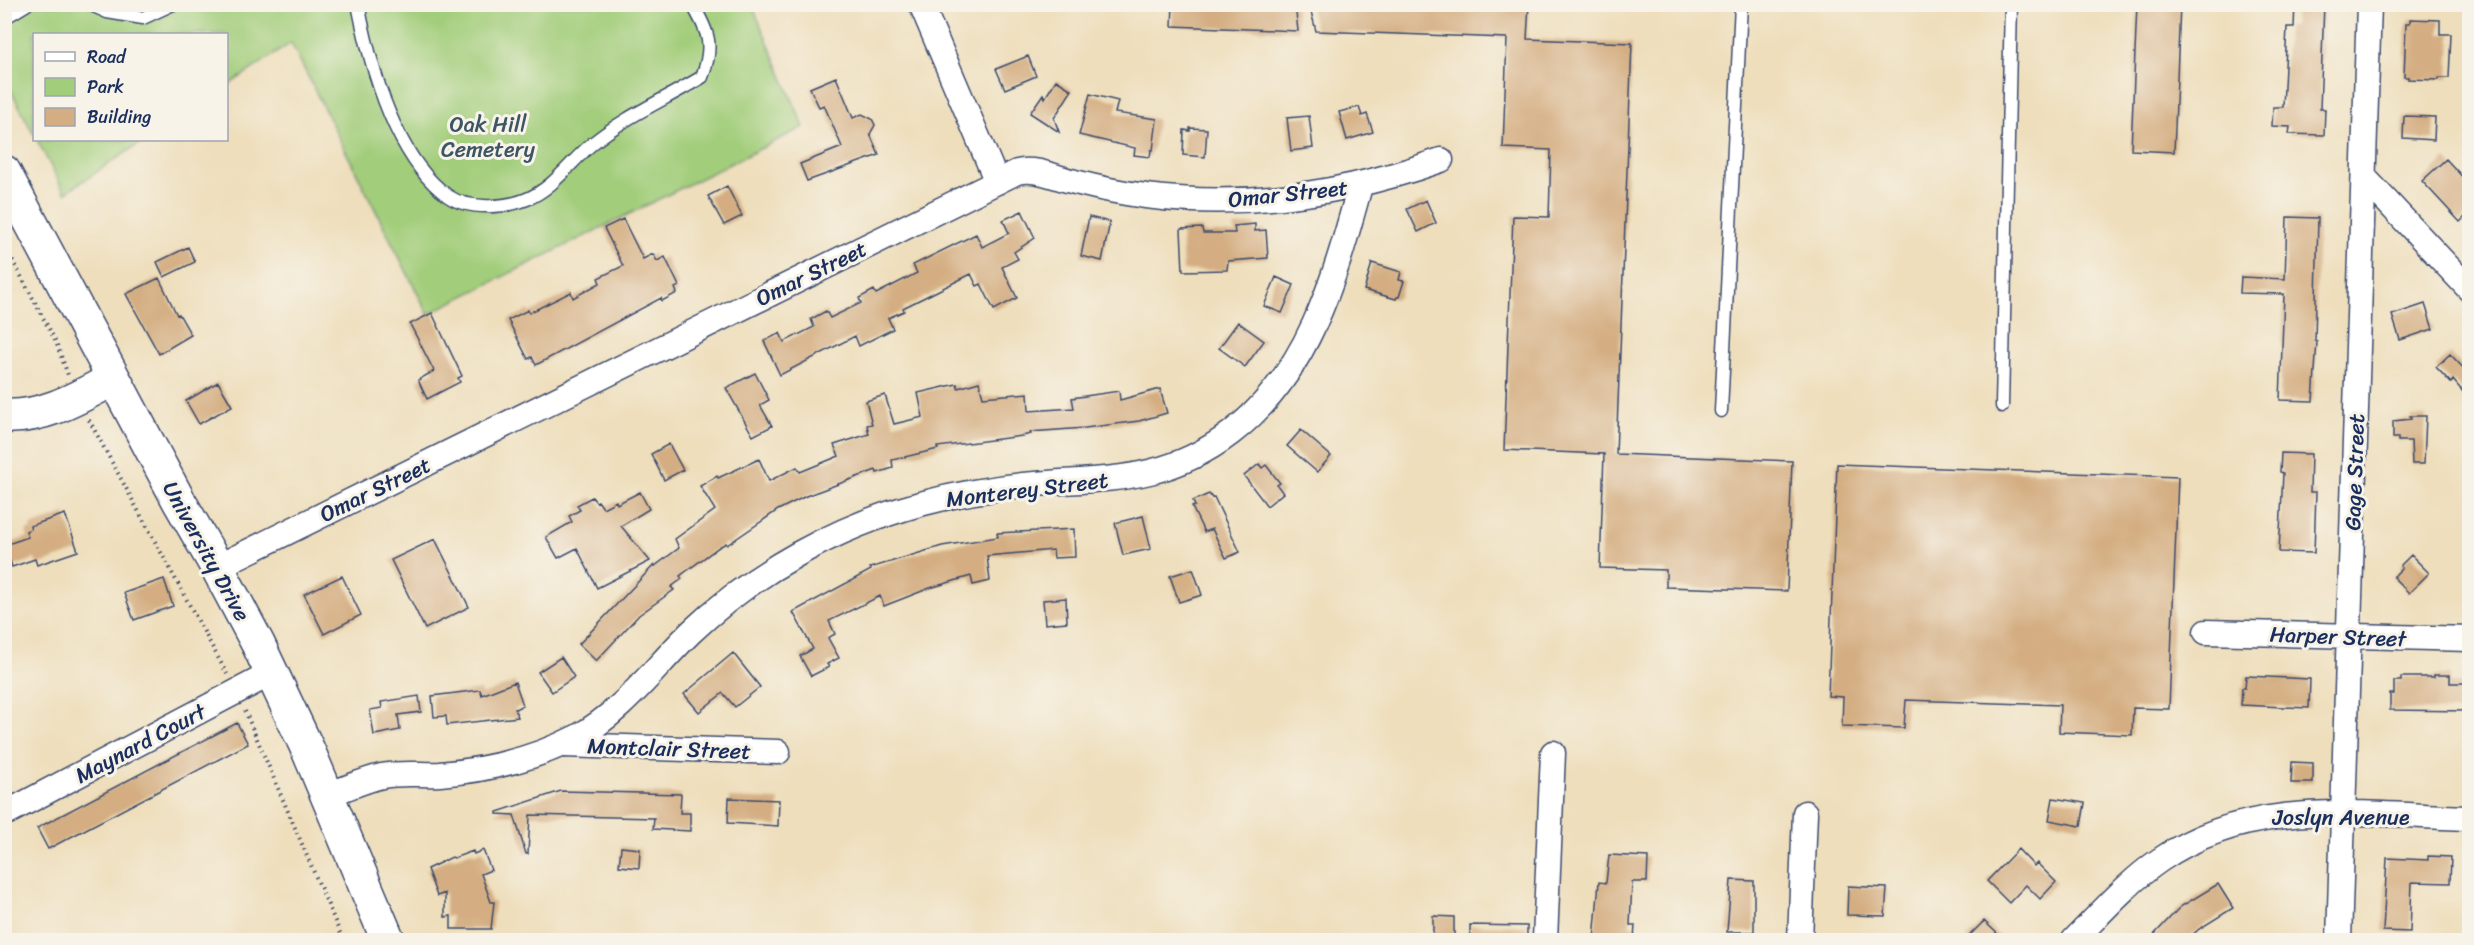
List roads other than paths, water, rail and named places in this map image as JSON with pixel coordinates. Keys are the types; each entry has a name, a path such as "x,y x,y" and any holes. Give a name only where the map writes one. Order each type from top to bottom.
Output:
{"main road":[{"name":"University Drive","path":"5,173 179,501 218,567 272,673 327,795 388,940"},
{"path":"4,416 32,415 77,398 114,379"}],"street":[{"path":"921,4 997,182"},
{"name":"Gage Street","path":"2339,940 2369,4"},
{"name":"Omar Street","path":"218,567 1017,172 1029,170 1129,194 1214,201 1286,197 1360,186 1441,160"},
{"path":"2364,177 2469,290"},
{"name":"Monterey Street","path":"327,795 386,776 452,773 504,765 561,744 606,717 689,634 743,590 786,562 856,526 903,509 964,494 1009,487 1120,479 1149,474 1182,462 1222,439 1249,418 1266,400 1308,339 1333,282 1360,186"},
{"name":"Harper Street","path":"2206,632 2469,639"},
{"name":"Maynard Court","path":"8,812 272,673"},
{"name":"Montclair Street","path":"561,744 778,752"},
{"path":"1545,940 1553,753"},
{"path":"1800,940 1805,813"},
{"name":"Joslyn Avenue","path":"2074,940 2147,869 2195,839 2228,826 2266,817 2300,814 2469,818"}],"lane":[{"path":"4,18 27,4"},
{"path":"89,4 107,12 143,18 173,4"},
{"path":"358,4 378,85 409,152 449,197 478,206 506,206 529,198 553,182 592,144 620,123 702,77 710,58 709,39 692,4"},
{"path":"1721,411 1740,4"},
{"path":"2002,406 2011,4"}],"park label":[{"name":"Oak Hill Cemetery","path":"488,136"}]}
